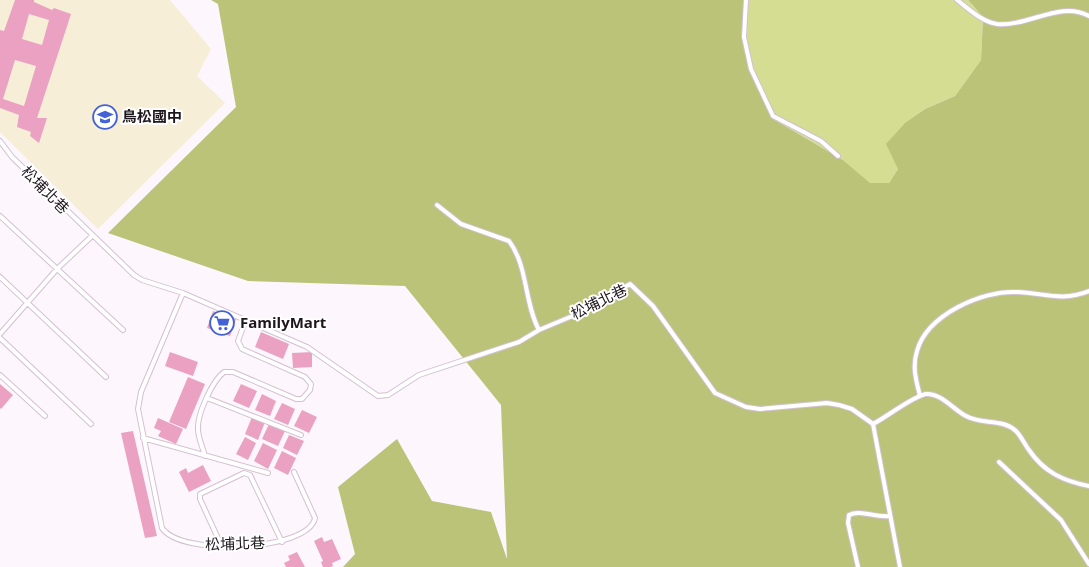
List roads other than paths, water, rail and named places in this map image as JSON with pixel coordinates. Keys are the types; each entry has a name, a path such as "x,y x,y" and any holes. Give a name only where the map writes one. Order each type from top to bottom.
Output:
{"lane":[{"path":"746,0 744,37 751,69 773,116 821,141 838,156"},
{"path":"957,0 976,15 996,24 1013,23 1066,10 1076,10 1089,16"},
{"name":"松埔北巷","path":"0,141 12,158 92,236 142,280 183,293 307,347 378,396 383,397 419,375 519,342 540,330 582,312 630,284 653,306 715,393 746,407 760,409 827,403 839,405 852,409 873,424"},
{"path":"437,205 461,224 509,241 520,262 532,316 540,330"},
{"path":"0,216 123,330"},
{"path":"0,334 57,269 92,236"},
{"path":"0,277 106,377"},
{"path":"920,396 914,372 916,351 922,337 956,308 997,293 1017,292 1058,298 1076,296 1089,291"},
{"name":"松埔北巷","path":"183,293 141,392 138,409 162,528 166,535 202,546 222,547 282,542 310,528 315,518 294,472"},
{"path":"205,456 198,431 207,398 215,382 224,372 233,372 296,399 302,399 310,390 311,384 305,377 242,349 238,342 246,319"},
{"path":"0,338 91,424"},
{"path":"0,374 45,416"},
{"path":"900,567 873,424 920,396 936,395 966,416 987,422 999,422 1008,426 1016,431 1039,465 1057,477 1089,486"},
{"path":"207,398 301,435"},
{"path":"143,438 268,473"},
{"path":"999,462 1061,520 1089,564"},
{"path":"222,547 200,499 200,494 244,473 250,475 282,542"},
{"path":"858,567 848,523 849,515 854,512 880,517 890,516"}],"place":[{"name":"鳥松國中","path":"105,117"},
{"name":"FamilyMart","path":"222,323"}]}
